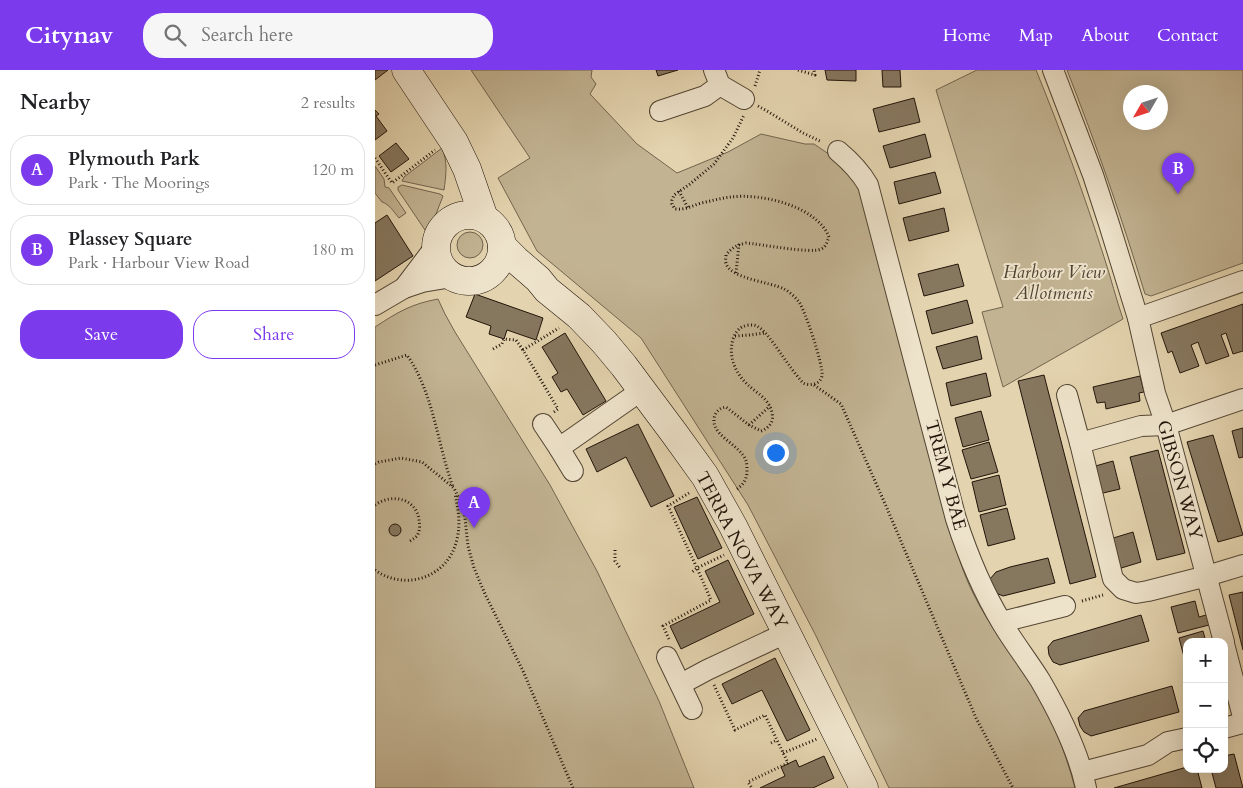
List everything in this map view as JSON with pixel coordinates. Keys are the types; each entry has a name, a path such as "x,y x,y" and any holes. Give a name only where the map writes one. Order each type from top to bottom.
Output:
{"street":[{"path":"406,70 449,132 447,151 457,191 447,222"},
{"name":"GIBSON WAY","path":"1053,70 1093,175 1138,318 1155,393 1166,424 1223,638"},
{"path":"660,111 705,96 717,77 749,105"},
{"path":"447,151 467,169 484,218"},
{"name":"TREM Y BAE","path":"838,151 861,173 868,185 965,547 982,587 1057,710 1085,780"},
{"path":"375,305 404,288 422,282 452,277 473,281 485,277 498,264 502,255 501,237 491,222 475,214 465,214 447,222 441,229 435,246 435,255 442,267 452,277"},
{"path":"404,288 435,246"},
{"name":"TERRA NOVA WAY","path":"502,246 538,279 547,290 579,316 609,348 674,433 720,488 733,526 864,788"},
{"name":"TERRA NOVA WAY","path":"489,274 531,288 547,290"},
{"path":"1138,318 1243,281"},
{"path":"559,448 642,390"},
{"path":"1067,395 1113,578 1123,589 1136,593 1148,591 1243,566"},
{"path":"1080,443 1141,426 1166,424 1243,399"},
{"path":"545,420 573,471"},
{"path":"1002,622 1065,606"},
{"path":"681,684 785,633"},
{"path":"670,652 692,709"},
{"name":"GIBSON WAY","path":"1228,659 1243,717"},
{"path":"1228,727 1243,723"},
{"path":"1085,780 1148,755 1168,742 1183,739"}],"path":[{"path":"798,70 815,75 814,70"},
{"path":"814,385 822,376 821,366 800,303 785,290 736,274 726,264 725,255 732,248 746,242 809,251 820,250 826,245 829,237 826,228 808,214 788,204 757,196 731,197 681,210 675,208 672,200 674,195 714,164 733,138 749,105 767,110 803,133 838,151"},
{"path":"375,158 392,183 447,151"},
{"path":"679,191 688,208"},
{"path":"736,274 739,244"},
{"path":"523,350 579,316"},
{"path":"670,652 663,626 711,600 668,506 720,488 744,483 746,461 715,427 714,420 719,410 722,407 726,407 761,432 770,425 773,414 770,406 746,383 736,369 732,358 731,346 737,330 743,326 757,326 803,383 814,385 841,404 976,718 1013,788"},
{"path":"735,336 750,336 764,333"},
{"path":"493,349 502,344 505,339 516,340 558,409 545,420"},
{"path":"375,365 407,354 415,366 428,397 447,469 464,509 468,546 474,568 523,671 573,788"},
{"path":"749,425 770,406"},
{"path":"375,464 401,458 422,462 454,488 459,524 457,541 444,565 428,576 413,581 398,580 375,570"},
{"path":"375,505 379,502 400,498 410,503 417,510 420,526 417,535 411,541"},
{"path":"691,574 697,568 743,546"},
{"path":"615,550 615,561 621,569"},
{"path":"1065,606 1123,589"},
{"path":"707,670 735,730 765,715 788,763 749,782 752,788"},
{"path":"783,753 835,732"},
{"path":"771,743 777,740"}],"green space":[{"path":"471,70 592,70 591,77 596,84 590,94 637,144 677,173 728,152 761,134 805,144 814,144 842,163 859,183 961,565 985,616 1044,705 1062,746 1075,788 889,788 815,634 748,505 641,338 537,251 498,178 530,158"},
{"name":"Harbour View Allotments","path":"977,70 1036,70 1080,186 1123,319 1003,387 982,312 1003,307 936,90"},
{"path":"1067,70 1243,70 1243,263 1151,296 1145,294 1098,153"},
{"path":"442,148 446,163 444,190 402,181 404,177"},
{"path":"375,166 384,179 385,187 389,188 406,213 399,218 375,193"},
{"path":"402,185 443,196 427,233 398,190 398,187"},
{"path":"470,232 479,236 483,245 479,254 470,258 461,254 457,245 461,236"},
{"path":"438,299 455,332 550,485 597,571 659,701 694,788 375,788 375,327 405,309"}],"building":[{"path":"375,70 388,70 375,80"},
{"path":"656,70 678,70 658,76"},
{"path":"825,70 856,70 856,81 827,80"},
{"path":"882,70 900,70 901,87 883,87"},
{"path":"914,98 920,122 879,132 873,109"},
{"path":"375,110 379,114 376,116 387,131 375,140"},
{"path":"925,134 931,157 890,168 883,146"},
{"path":"396,143 409,159 391,172 379,156"},
{"path":"935,172 941,193 899,204 894,182"},
{"path":"944,208 949,231 909,241 903,218"},
{"path":"387,215 413,256 375,281 375,223"},
{"path":"958,264 964,286 924,296 918,274"},
{"path":"475,294 543,318 536,340 507,330 504,339 489,334 491,326 466,317"},
{"path":"967,300 973,323 932,334 926,311"},
{"path":"1243,304 1243,351 1233,354 1226,333 1221,335 1229,356 1206,364 1198,342 1191,345 1199,366 1180,373 1172,351 1168,353 1161,333"},
{"path":"565,333 606,401 583,415 567,389 561,392 552,377 558,373 542,347"},
{"path":"977,336 982,359 943,369 936,347"},
{"path":"986,373 991,396 951,406 946,383"},
{"path":"1044,375 1096,577 1070,584 1018,381"},
{"path":"1140,376 1144,392 1139,393 1140,401 1106,409 1105,402 1097,403 1093,387"},
{"path":"981,411 989,440 963,447 955,418"},
{"path":"638,424 674,496 651,507 626,457 597,472 586,449"},
{"path":"1243,428 1243,457 1239,458 1232,431"},
{"path":"1213,435 1243,535 1218,542 1187,442"},
{"path":"989,442 998,472 971,479 962,450"},
{"path":"1158,450 1185,553 1157,560 1130,457"},
{"path":"1113,461 1120,489 1099,494 1092,467"},
{"path":"999,475 1006,505 979,512 972,482"},
{"path":"697,497 722,548 698,559 674,507"},
{"path":"1007,508 1015,539 988,546 980,515"},
{"path":"395,524 401,530 395,536 389,530"},
{"path":"1133,532 1141,562 1118,569 1110,539"},
{"path":"1048,558 1055,583 1003,596 996,593 992,587 990,579 996,572"},
{"path":"728,560 754,614 681,649 670,626 720,602 705,571"},
{"path":"1243,592 1243,650 1229,595"},
{"path":"1195,601 1199,617 1206,615 1209,625 1178,633 1171,607"},
{"path":"1141,615 1149,641 1060,665 1053,662 1049,655 1048,647 1053,641"},
{"path":"1203,631 1205,638 1183,638 1183,653 1179,638"},
{"path":"775,658 810,730 787,741 762,690 732,704 722,684"},
{"path":"1172,686 1179,712 1091,736 1084,732 1080,726 1078,718 1084,711"},
{"path":"1234,754 1243,788 1216,788 1212,773 1228,773 1228,755"},
{"path":"824,756 834,778 813,788 760,788 785,776 781,767 796,760 799,767"},
{"path":"1183,768 1183,773 1198,773 1202,788 1114,788"}],"place":[{"name":"Plassey Square","path":"1178,194"},
{"name":"Plymouth Park","path":"474,528"}]}
